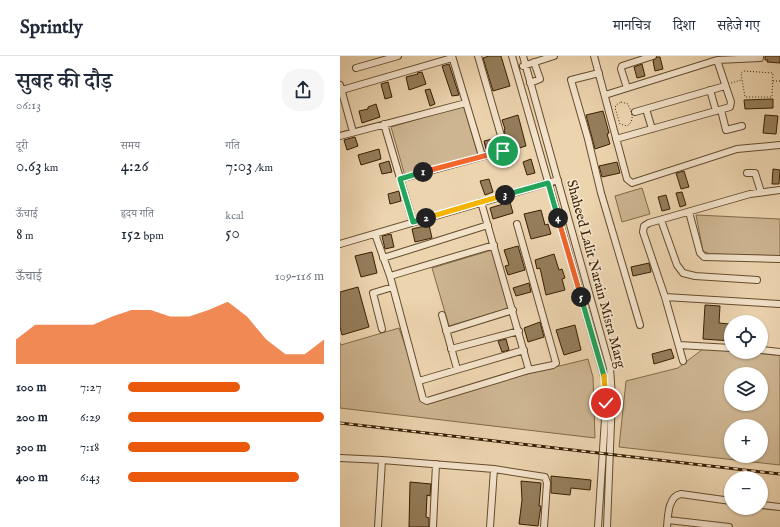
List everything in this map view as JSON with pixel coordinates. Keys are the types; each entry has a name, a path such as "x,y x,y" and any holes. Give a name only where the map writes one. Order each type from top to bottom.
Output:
{"street":[{"path":"356,68 398,56"},
{"path":"400,179 501,152 504,149 478,56"},
{"name":"Shaheed Lalit Narain Misra Marg","path":"512,56 605,380 606,403 598,527"},
{"name":"Shaheed Lalit Narain Misra Marg","path":"523,56 612,379 607,527"},
{"path":"516,68 554,56"},
{"path":"594,56 627,179 632,183 737,149 780,145"},
{"path":"627,88 621,69 622,66 653,56"},
{"path":"605,96 717,60 760,58 760,56"},
{"path":"353,132 341,87 452,57 482,156"},
{"path":"616,138 719,111 731,105 717,60"},
{"path":"530,83 540,79 534,62"},
{"path":"598,73 571,80 588,139 601,193 640,325"},
{"path":"635,112 725,85"},
{"path":"710,90 726,130 742,126"},
{"path":"340,136 466,103"},
{"path":"646,109 652,129"},
{"path":"384,124 413,222"},
{"path":"747,174 755,173 761,192"},
{"path":"340,244 558,180"},
{"path":"683,362 665,297 643,232 646,224 761,192 780,190"},
{"path":"481,202 530,370"},
{"path":"689,212 700,253 704,257 780,259"},
{"path":"661,220 677,265 683,273 695,276 758,280"},
{"path":"375,234 390,276 423,398 427,401 530,370 553,365 556,361 518,224"},
{"path":"383,258 488,225"},
{"path":"390,276 494,245"},
{"path":"382,329 373,293 393,287"},
{"path":"665,297 780,304"},
{"path":"446,331 513,310"},
{"path":"442,314 457,369"},
{"path":"451,349 519,331"},
{"path":"678,345 724,348"},
{"path":"419,381 524,350"},
{"path":"768,351 780,352"},
{"path":"340,458 494,469 544,477 547,483 544,527"},
{"path":"378,527 382,460"},
{"path":"433,527 436,464"},
{"path":"490,527 494,469"},
{"path":"667,527 672,498 676,494 724,500"},
{"path":"768,506 780,507"},
{"path":"668,520 730,527"}],"path":[{"path":"744,71 772,72 772,81 771,97 748,98 744,95 741,73 744,71"},
{"path":"725,85 742,80"},
{"path":"772,81 780,81"},
{"path":"621,102 616,105 615,108 620,124 627,126"}],"shaded area":[{"path":"464,106 478,155 405,176 391,127"},
{"path":"642,188 650,214 622,222 615,196"},
{"path":"696,215 780,219 780,256 710,254 703,251"},
{"path":"492,250 509,308 449,326 432,268"},
{"path":"399,328 424,399 588,359 593,377 595,438 340,408 340,343 341,345"},
{"path":"703,349 724,350 724,359 768,359 768,353 780,354 780,465 762,463 768,463 768,419 724,419 724,459 619,447 626,381 678,368"}],"building":[{"path":"489,56 501,56 510,86 493,91 483,58"},
{"path":"765,56 780,56 780,63 767,62 768,60 765,60"},
{"path":"657,57 660,57 663,69 655,71 653,61"},
{"path":"449,64 459,95 452,96 442,66"},
{"path":"642,64 645,76 637,78 634,67"},
{"path":"422,72 426,84 409,90 406,77"},
{"path":"388,82 392,97 385,99 381,84"},
{"path":"430,89 435,104 430,106 425,90"},
{"path":"773,99 773,108 745,109 744,100"},
{"path":"376,104 380,117 362,123 359,111 368,109 368,107"},
{"path":"603,111 609,133 607,134 610,144 595,149 586,115"},
{"path":"518,115 526,146 509,151 502,120"},
{"path":"765,115 778,116 776,134 763,133"},
{"path":"355,137 358,146 347,150 344,140"},
{"path":"497,138 499,145 486,149 484,141"},
{"path":"379,149 381,159 361,165 358,155"},
{"path":"531,159 535,173 527,175 523,162"},
{"path":"389,161 392,172 382,174 379,164"},
{"path":"617,162 620,173 602,177 599,166"},
{"path":"773,169 780,170 779,184 772,184"},
{"path":"684,171 689,187 681,189 676,173"},
{"path":"489,179 493,192 485,195 480,181"},
{"path":"399,191 401,201 390,204 388,194"},
{"path":"682,192 686,205 680,207 676,193"},
{"path":"666,195 670,209 662,211 658,197"},
{"path":"510,202 513,213 493,219 490,208"},
{"path":"541,210 545,225 548,224 551,234 531,239 524,214"},
{"path":"429,225 432,238 415,242 412,229"},
{"path":"391,234 394,247 385,249 382,236"},
{"path":"518,246 525,270 508,275 505,266 509,265 504,250"},
{"path":"372,252 377,273 361,277 355,256"},
{"path":"554,254 559,270 562,269 565,278 562,279 565,290 546,295 540,268 537,269 535,260"},
{"path":"649,263 651,272 633,276 631,267"},
{"path":"529,283 531,292 516,296 513,288"},
{"path":"358,287 369,327 342,335 340,327 340,292"},
{"path":"705,305 720,306 719,323 724,324 724,340 703,339"},
{"path":"540,322 544,337 528,342 524,328"},
{"path":"575,325 581,350 564,355 556,330"},
{"path":"506,339 509,350 502,352 498,341"},
{"path":"671,349 674,358 654,364 652,354"},
{"path":"551,476 591,480 590,490 571,488 570,495 551,493"},
{"path":"521,481 541,483 539,506 541,506 538,526 519,524 522,500"},
{"path":"410,482 431,484 430,496 427,495 426,517 429,518 429,527 409,527"}],"railway":[{"path":"340,423 780,474"}],"route":[{"path":"503,151 400,179 413,222 548,183 603,368 606,403"}]}
